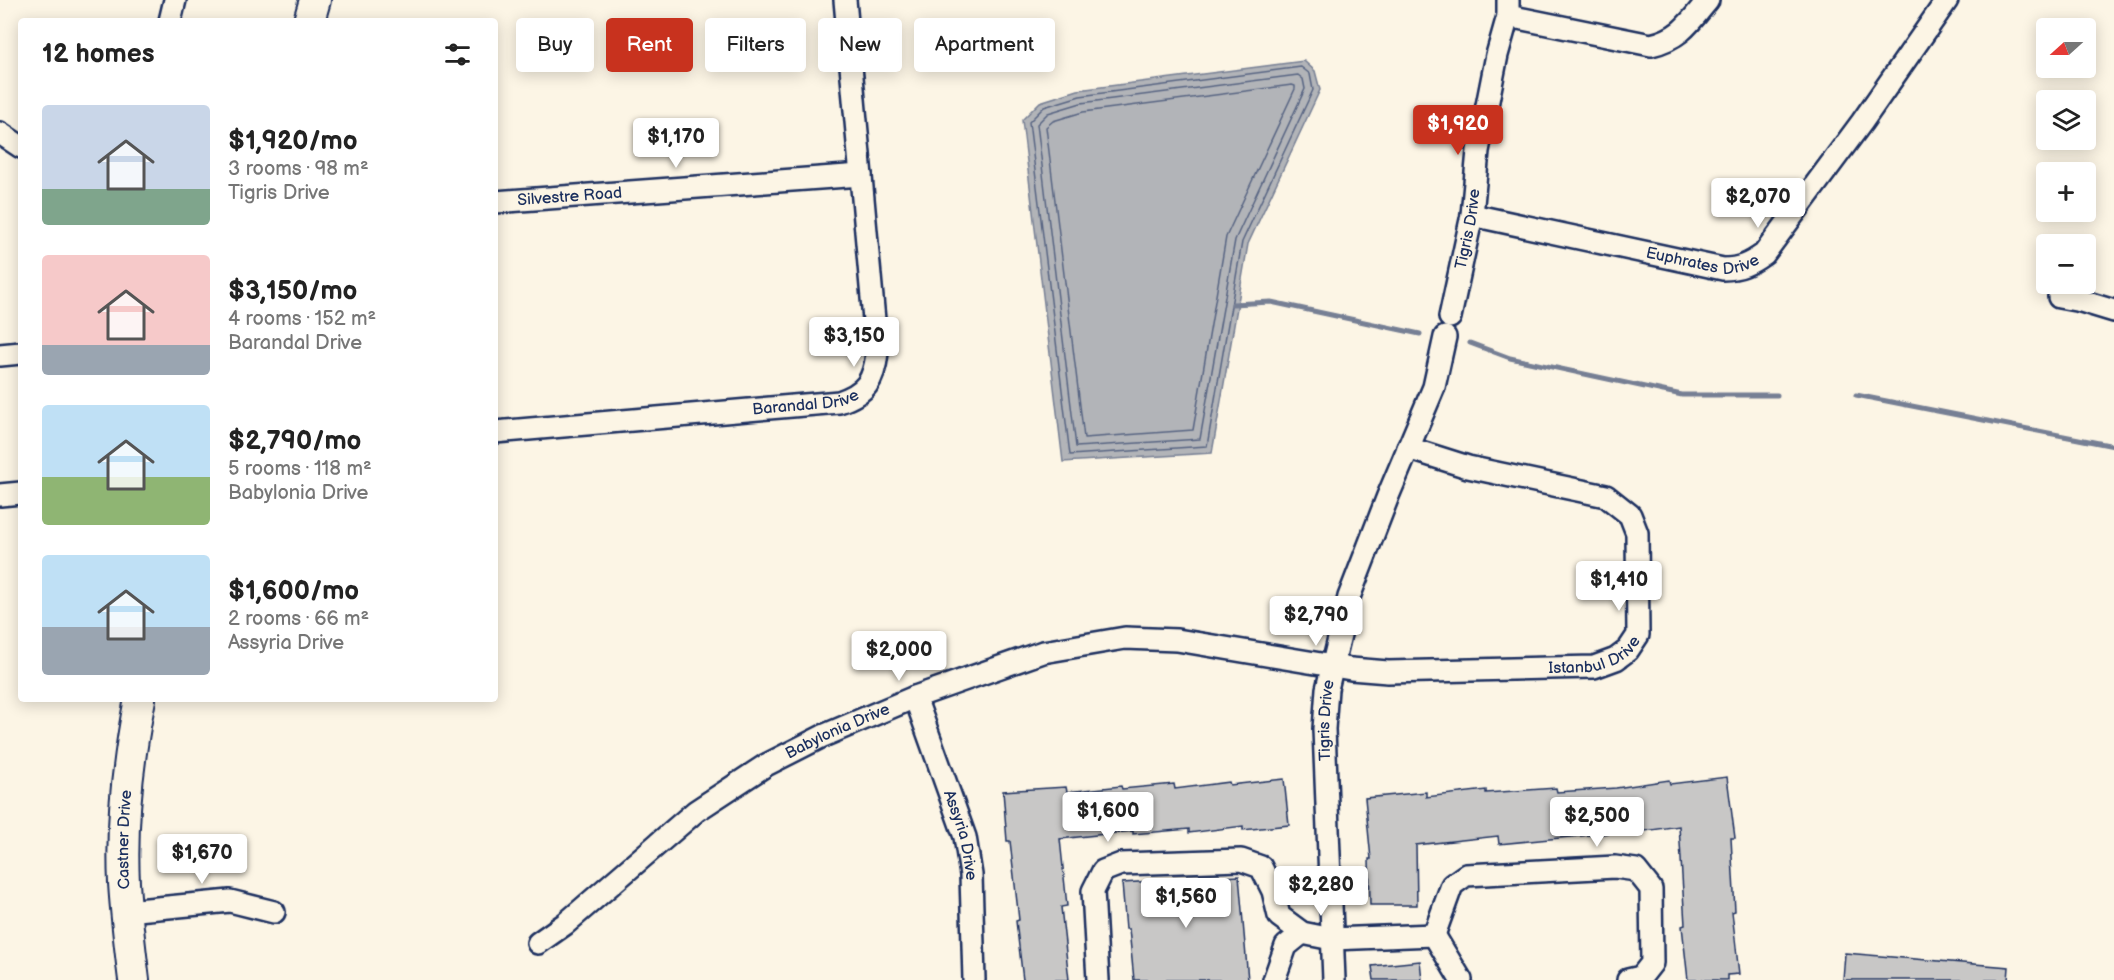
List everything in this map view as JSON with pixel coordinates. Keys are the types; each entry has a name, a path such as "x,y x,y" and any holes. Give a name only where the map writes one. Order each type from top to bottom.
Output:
{"street":[{"path":"171,18 175,0"},
{"path":"310,18 315,0"},
{"name":"Barandal Drive","path":"498,432 839,402 853,397 865,388 876,368 877,353 845,0"},
{"path":"1508,8 1651,45 1665,42 1683,31 1708,0"},
{"name":"Euphrates Drive","path":"1472,215 1722,269 1737,269 1752,263 1771,245 1862,122 1947,0"},
{"name":"Tigris Drive","path":"1334,980 1324,729 1327,689 1349,597 1434,387 1472,215 1478,151 1508,8"},
{"path":"0,133 18,145"},
{"name":"Silvestre Road","path":"498,202 861,175"},
{"path":"2059,297 2114,311"},
{"path":"0,355 18,353"},
{"name":"Istanbul Drive","path":"1332,666 1388,672 1594,667 1616,659 1628,650 1638,635 1636,533 1630,515 1606,496 1468,467 1408,448"},
{"path":"0,495 18,493"},
{"name":"Babylonia Drive","path":"538,943 565,924 696,811 766,765 823,736 915,697 1043,652 1125,638 1176,640 1332,666"},
{"name":"Assyria Drive","path":"915,697 965,837 971,875 974,980"},
{"name":"Castner Drive","path":"134,980 124,882 125,803 131,742 139,702"},
{"path":"1098,980 1093,891 1103,872 1121,864 1240,860 1261,867 1273,891 1279,916 1302,933 1332,939 1434,934"},
{"path":"1434,934 1452,885 1466,875 1615,867 1636,870 1651,888 1652,963 1641,977 1628,980"},
{"path":"127,912 230,901 274,912"},
{"path":"1274,980 1286,946 1302,933"},
{"path":"1434,934 1461,980"}],"water":[{"path":"1304,61 1315,71 1320,90 1248,244 1212,453 1063,462 1022,120 1040,102 1078,90"}],"building":[{"path":"1727,777 1735,838 1731,838 1735,911 1732,912 1739,974 1727,975 1727,980 1688,980 1682,926 1685,925 1679,826 1631,833 1630,831 1499,844 1498,836 1416,845 1417,905 1370,905 1369,859 1371,859 1365,798 1426,792 1426,797 1486,790 1486,793 1556,788 1557,792 1616,788 1669,780 1670,784"},
{"path":"1284,779 1289,825 1243,830 1243,826 1189,833 1189,829 1133,834 1133,831 1060,839 1067,906 1061,907 1069,980 1023,980 1016,921 1019,920 1010,841 1007,841 1003,791 1066,787 1067,792 1121,786 1122,789 1174,784 1175,789 1229,782 1230,785"},
{"path":"1239,876 1248,980 1134,980 1122,883"},
{"path":"1845,953 2009,967 2008,980 1843,980"},
{"path":"1420,961 1422,980 1374,980 1372,966"}],"waterway":[{"path":"1233,304 1271,302 1420,334"},
{"path":"1470,343 1510,358 1682,395 1777,395"},
{"path":"1856,395 2114,446"}]}
